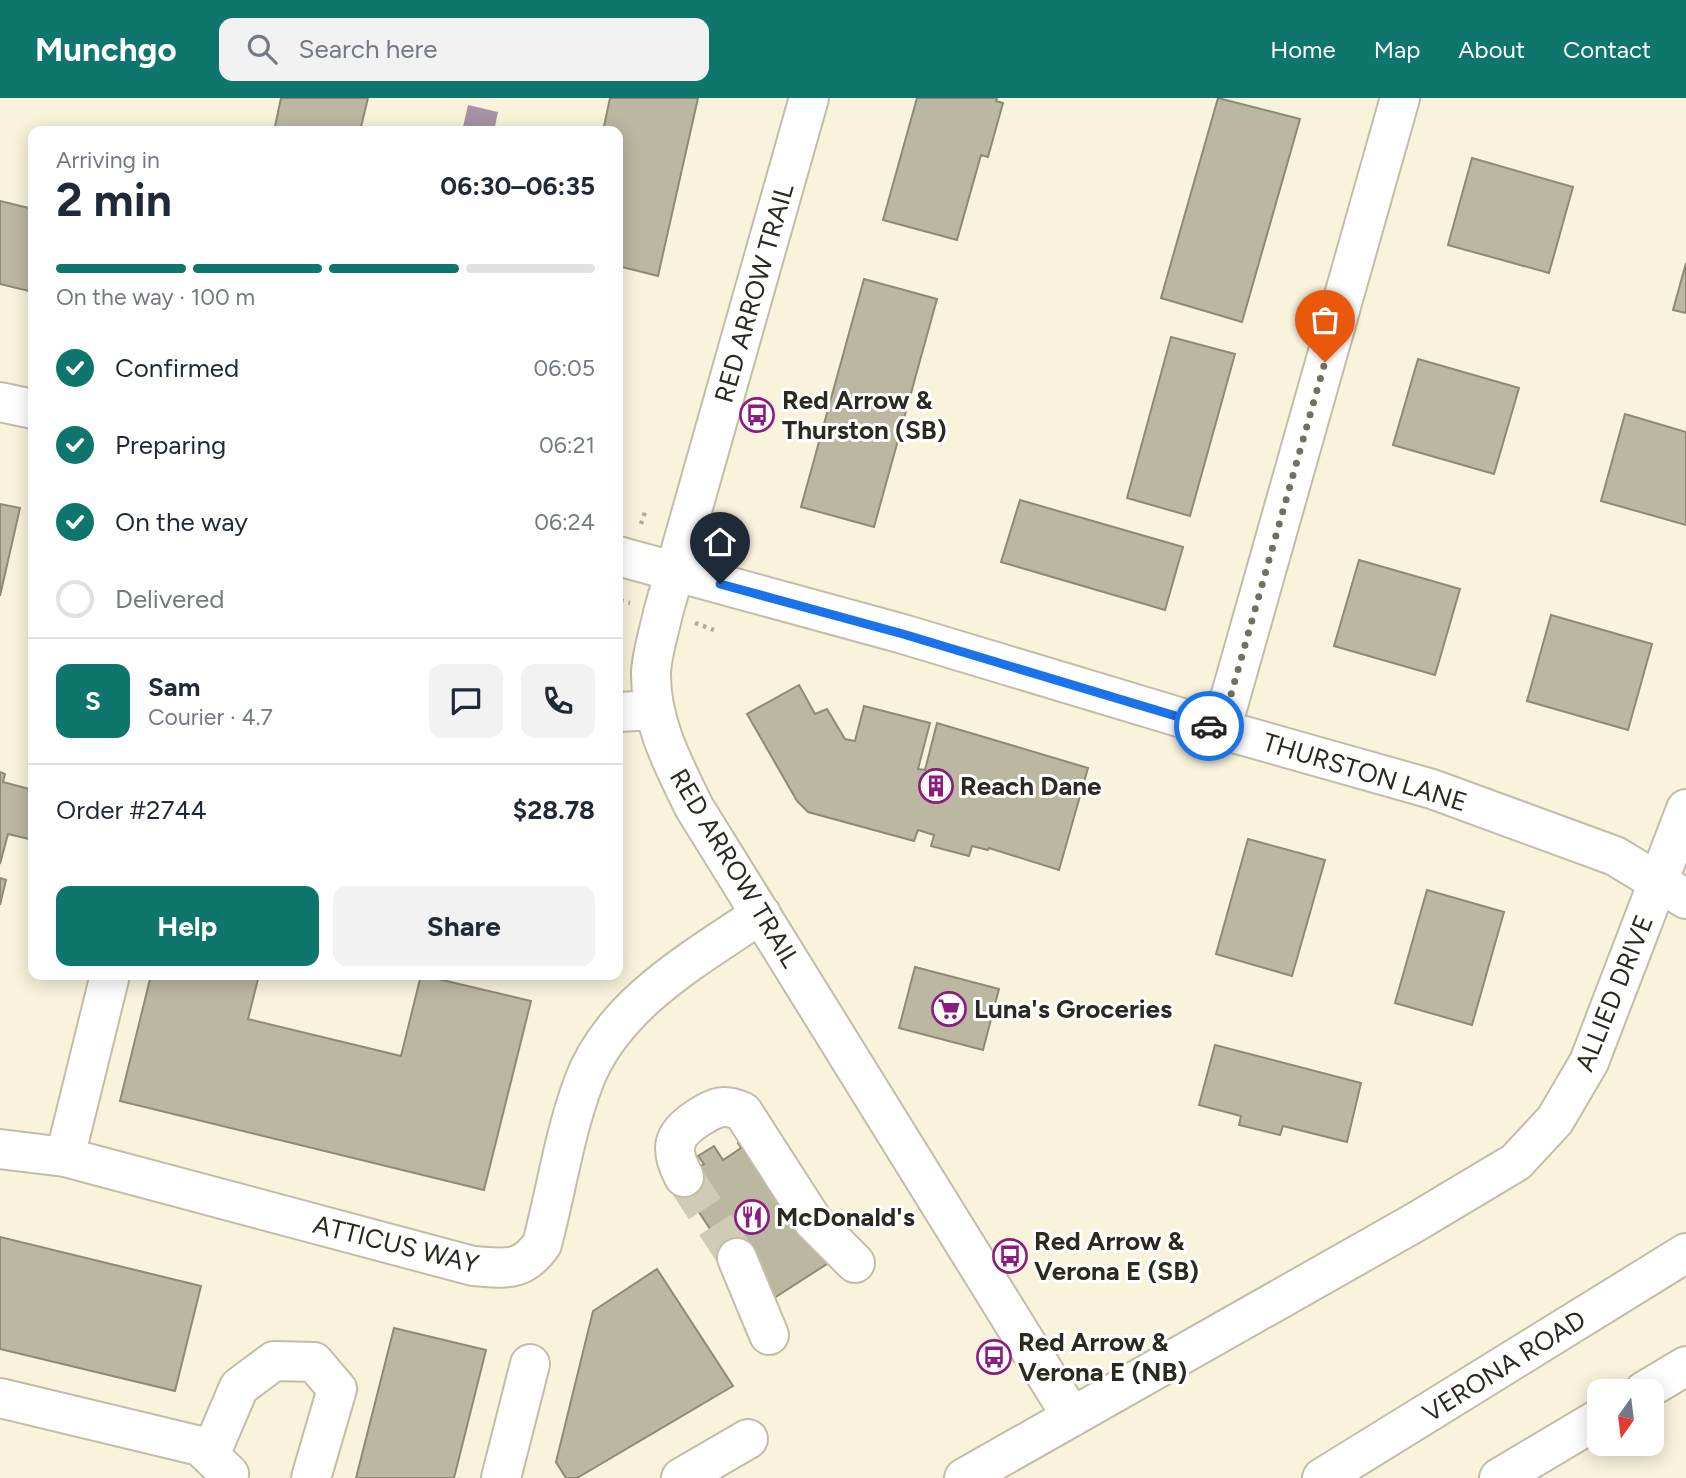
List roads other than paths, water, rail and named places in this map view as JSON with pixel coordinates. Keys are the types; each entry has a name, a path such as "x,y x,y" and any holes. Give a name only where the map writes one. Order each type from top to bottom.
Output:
{"main road":[{"name":"RED ARROW TRAIL","path":"809,98 675,573 651,671 636,711 668,754 694,807 1072,1417"},
{"path":"1221,730 1399,98"},
{"path":"0,402 28,408"},
{"name":"THURSTON LANE","path":"623,557 903,634 1221,730 1432,789 1615,856 1672,892"},
{"name":"ALLIED DRIVE","path":"964,1478 1516,1162 1555,1120 1589,1062 1672,892 1686,809"},
{"name":"ATTICUS WAY","path":"0,1149 65,1157 473,1266 506,1269 530,1262 542,1244 583,1083 601,1049 650,993 761,914"},
{"path":"65,1157 109,980"},
{"path":"684,1177 676,1162 675,1149 676,1137 682,1128 715,1108 729,1105 743,1112 813,1221 855,1263"},
{"name":"VERONA ROAD","path":"1322,1478 1686,1253"},
{"path":"737,1258 769,1335"},
{"path":"219,1467 239,1387 274,1361 314,1362 337,1389 311,1478"},
{"path":"501,1478 530,1364"},
{"path":"1664,1379 1686,1366"},
{"path":"0,1398 200,1446 219,1467"},
{"path":"1499,1478 1587,1426"},
{"path":"681,1478 748,1439"}],"tunnel":[{"path":"684,1177 737,1258"}],"place":[{"name":"Red Arrow & Thurston (SB)","path":"757,415"},
{"name":"Reach Dane","path":"936,786"},
{"name":"Luna's Groceries","path":"949,1009"},
{"name":"McDonald's","path":"752,1217"},
{"name":"Red Arrow & Verona E (SB)","path":"1010,1256"},
{"name":"Red Arrow & Verona E (NB)","path":"994,1357"}]}
